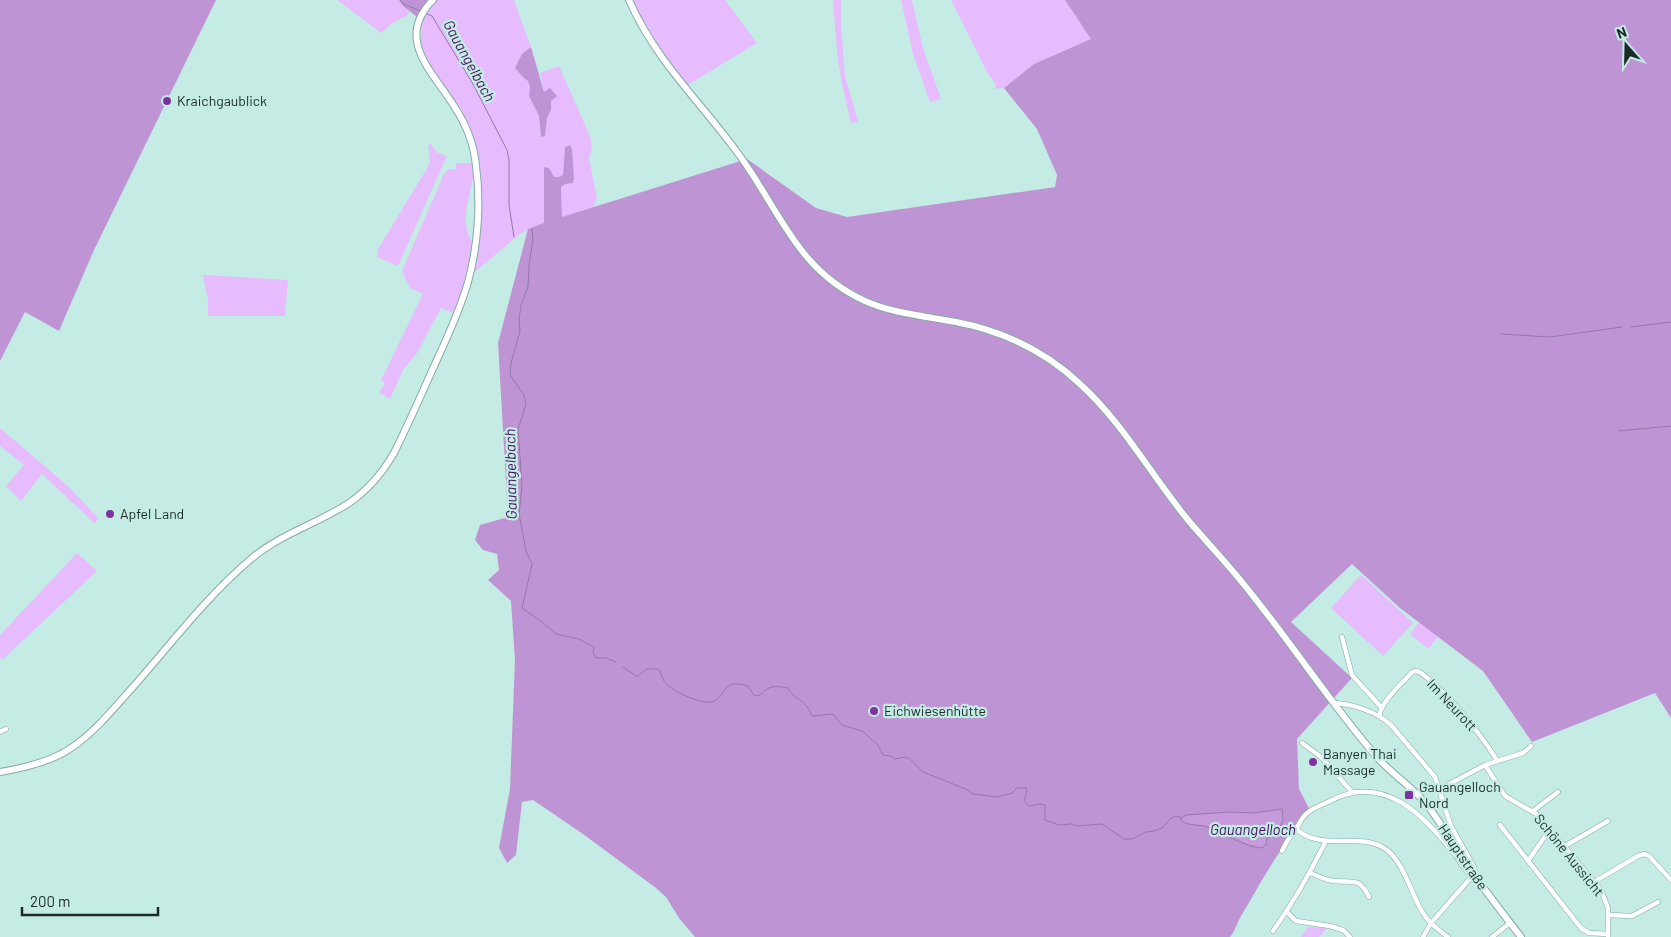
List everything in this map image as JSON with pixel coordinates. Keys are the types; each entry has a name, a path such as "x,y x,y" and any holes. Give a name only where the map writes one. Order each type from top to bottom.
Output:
{"main road":[{"path":"0,772 35,764 58,756 71,748 118,704 227,580 273,543 334,512 358,496 379,475 394,453 461,304 476,240 477,179 475,156 470,138 453,104 424,64 418,46 419,20 424,10 433,0"},
{"name":"Hauptstraße","path":"629,0 664,63 742,158 794,241 826,278 846,292 894,311 959,322 1014,340 1061,367 1095,398 1170,498 1251,592 1375,755 1424,801 1474,874 1521,937"}],"street":[{"path":"1342,637 1352,675 1382,708"},
{"name":"Im Neurott","path":"1380,716 1382,708 1411,673 1415,671 1420,672 1442,691 1465,716 1498,760"},
{"path":"1334,703 1348,704 1380,716 1391,725 1435,777 1451,826 1474,867 1474,874 1431,923 1423,937"},
{"path":"0,732 6,729"},
{"path":"1302,743 1321,757 1352,792"},
{"path":"1440,789 1485,766 1523,752 1532,746"},
{"name":"Schöne Aussicht","path":"1485,766 1505,796 1533,811 1594,882 1604,897 1609,915 1608,936"},
{"path":"1282,851 1301,819 1310,811 1337,797 1352,792 1372,792 1386,795 1413,810 1431,825 1456,856 1466,872 1474,874"},
{"path":"1533,811 1558,792"},
{"path":"1565,846 1608,821"},
{"path":"1500,825 1584,930 1589,933 1608,936"},
{"path":"1296,829 1305,835 1326,841 1366,842 1387,850 1396,861 1423,913 1431,923 1448,937"},
{"path":"1528,861 1550,829"},
{"path":"1273,931 1310,873 1326,841"},
{"path":"1594,882 1638,856 1645,854 1671,880"},
{"path":"1310,873 1332,881 1358,881 1362,884 1369,897"},
{"path":"1609,915 1632,916 1658,902"},
{"path":"1286,912 1296,922 1330,926 1343,930 1350,937"},
{"path":"1492,937 1510,923"}],"shaded area":[{"path":"0,0 216,0 94,250 59,331 25,312 0,361"},
{"path":"337,0 399,0 409,12 407,16 394,22 381,33"},
{"path":"399,0 429,0 417,17 403,6"},
{"path":"437,0 514,0 531,47 522,54 530,87 529,96 539,116 541,137 545,136 547,118 551,110 551,101 544,92 540,73 559,66 590,136 592,149 589,158 597,198 593,208 562,218 561,187 565,184 573,183 565,147 563,175 553,177 549,168 544,167 544,223 520,234 476,271 474,269 480,176 459,108 427,62 421,42 421,28 424,17"},
{"path":"632,0 725,0 757,43 686,86 649,35"},
{"path":"833,0 841,0 845,76 858,122 851,123 841,79"},
{"path":"901,0 912,0 923,48 941,99 930,102 913,54"},
{"path":"951,0 1065,0 1092,39 1034,64 1004,88 995,89 996,84 988,74"},
{"path":"1065,0 1671,0 1671,718 1655,693 1532,742 1483,671 1400,608 1352,564 1291,622 1352,678 1297,739 1299,789 1311,812 1273,862 1230,937 695,937 679,918 666,897 656,888 533,800 522,802 516,855 507,863 499,848 510,789 515,660 511,601 488,580 499,570 497,554 483,550 475,540 480,525 508,517 498,343 528,229 544,223 544,167 549,168 554,177 563,175 565,147 570,145 572,149 574,179 573,183 565,184 561,187 562,217 747,159 816,208 847,217 1055,187 1057,175 1037,129 1004,88 1034,64 1091,39"},
{"path":"531,47 544,92 550,88 557,96 551,101 551,110 547,118 545,136 541,137 539,116 529,96 530,87 528,81 515,68 522,54"},
{"path":"431,144 436,152 447,156 398,266 377,257 378,249 428,167 430,161 428,145"},
{"path":"456,163 472,163 473,175 466,218 468,234 472,241 463,287 454,313 441,308 417,353 403,370 390,399 379,393 385,383 381,380 423,294 410,288 402,271 444,174 448,170 456,169"},
{"path":"203,275 288,280 285,316 208,316 208,300"},
{"path":"0,428 69,487 98,518 95,524 42,474 21,501 6,486 24,465 0,446"},
{"path":"77,553 97,571 2,660 0,657 0,635"},
{"path":"1361,575 1413,623 1383,656 1331,608"},
{"path":"1419,622 1438,637 1428,649 1410,634"},
{"path":"1308,927 1327,928 1319,937 1301,937"}],"water":[{"name":"Gauangelloch","path":"1282,809 1283,820 1278,831 1276,830 1273,836 1267,838 1266,845 1262,848 1242,843 1206,827 1187,824 1180,819 1186,815 1230,812 1254,813"}],"waterway":[{"name":"Gauangelbach","path":"400,0 403,4 421,11"},
{"name":"Gauangelbach","path":"427,14 432,16 473,84 507,150 509,160 509,205 514,237"},
{"name":"Gauangelbach","path":"532,229 533,239 528,287 521,305 520,331 511,363 510,375 524,395 526,405 518,429 522,486 519,514 526,551 532,564 522,608 556,634 579,639 594,647 593,653 596,658 606,658 616,662"},
{"path":"1631,327 1671,322"},
{"path":"1501,334 1550,337 1622,327"},
{"path":"1619,431 1671,426"},
{"name":"Gauangelbach","path":"623,667 636,676 647,669 658,669 667,685 677,692 705,702 712,702 717,699 731,685 748,686 754,695 757,696 772,687 788,688 806,706 812,716 833,714 842,725 862,731 878,745 883,755 891,756 895,759 909,758 923,772 968,790 973,794 997,797 1012,793 1017,788 1026,788 1024,801 1029,806 1045,805 1045,820 1059,825 1102,824 1124,839 1132,839 1146,832 1162,828 1171,818 1176,816 1181,818"}],"place":[{"name":"Kraichgaublick","path":"167,101"},
{"name":"Apfel Land","path":"110,514"},
{"name":"Eichwiesenhütte","path":"874,711"},
{"name":"Banyen Thai Massage","path":"1313,762"},
{"name":"Gauangelloch Nord","path":"1409,795"}]}
